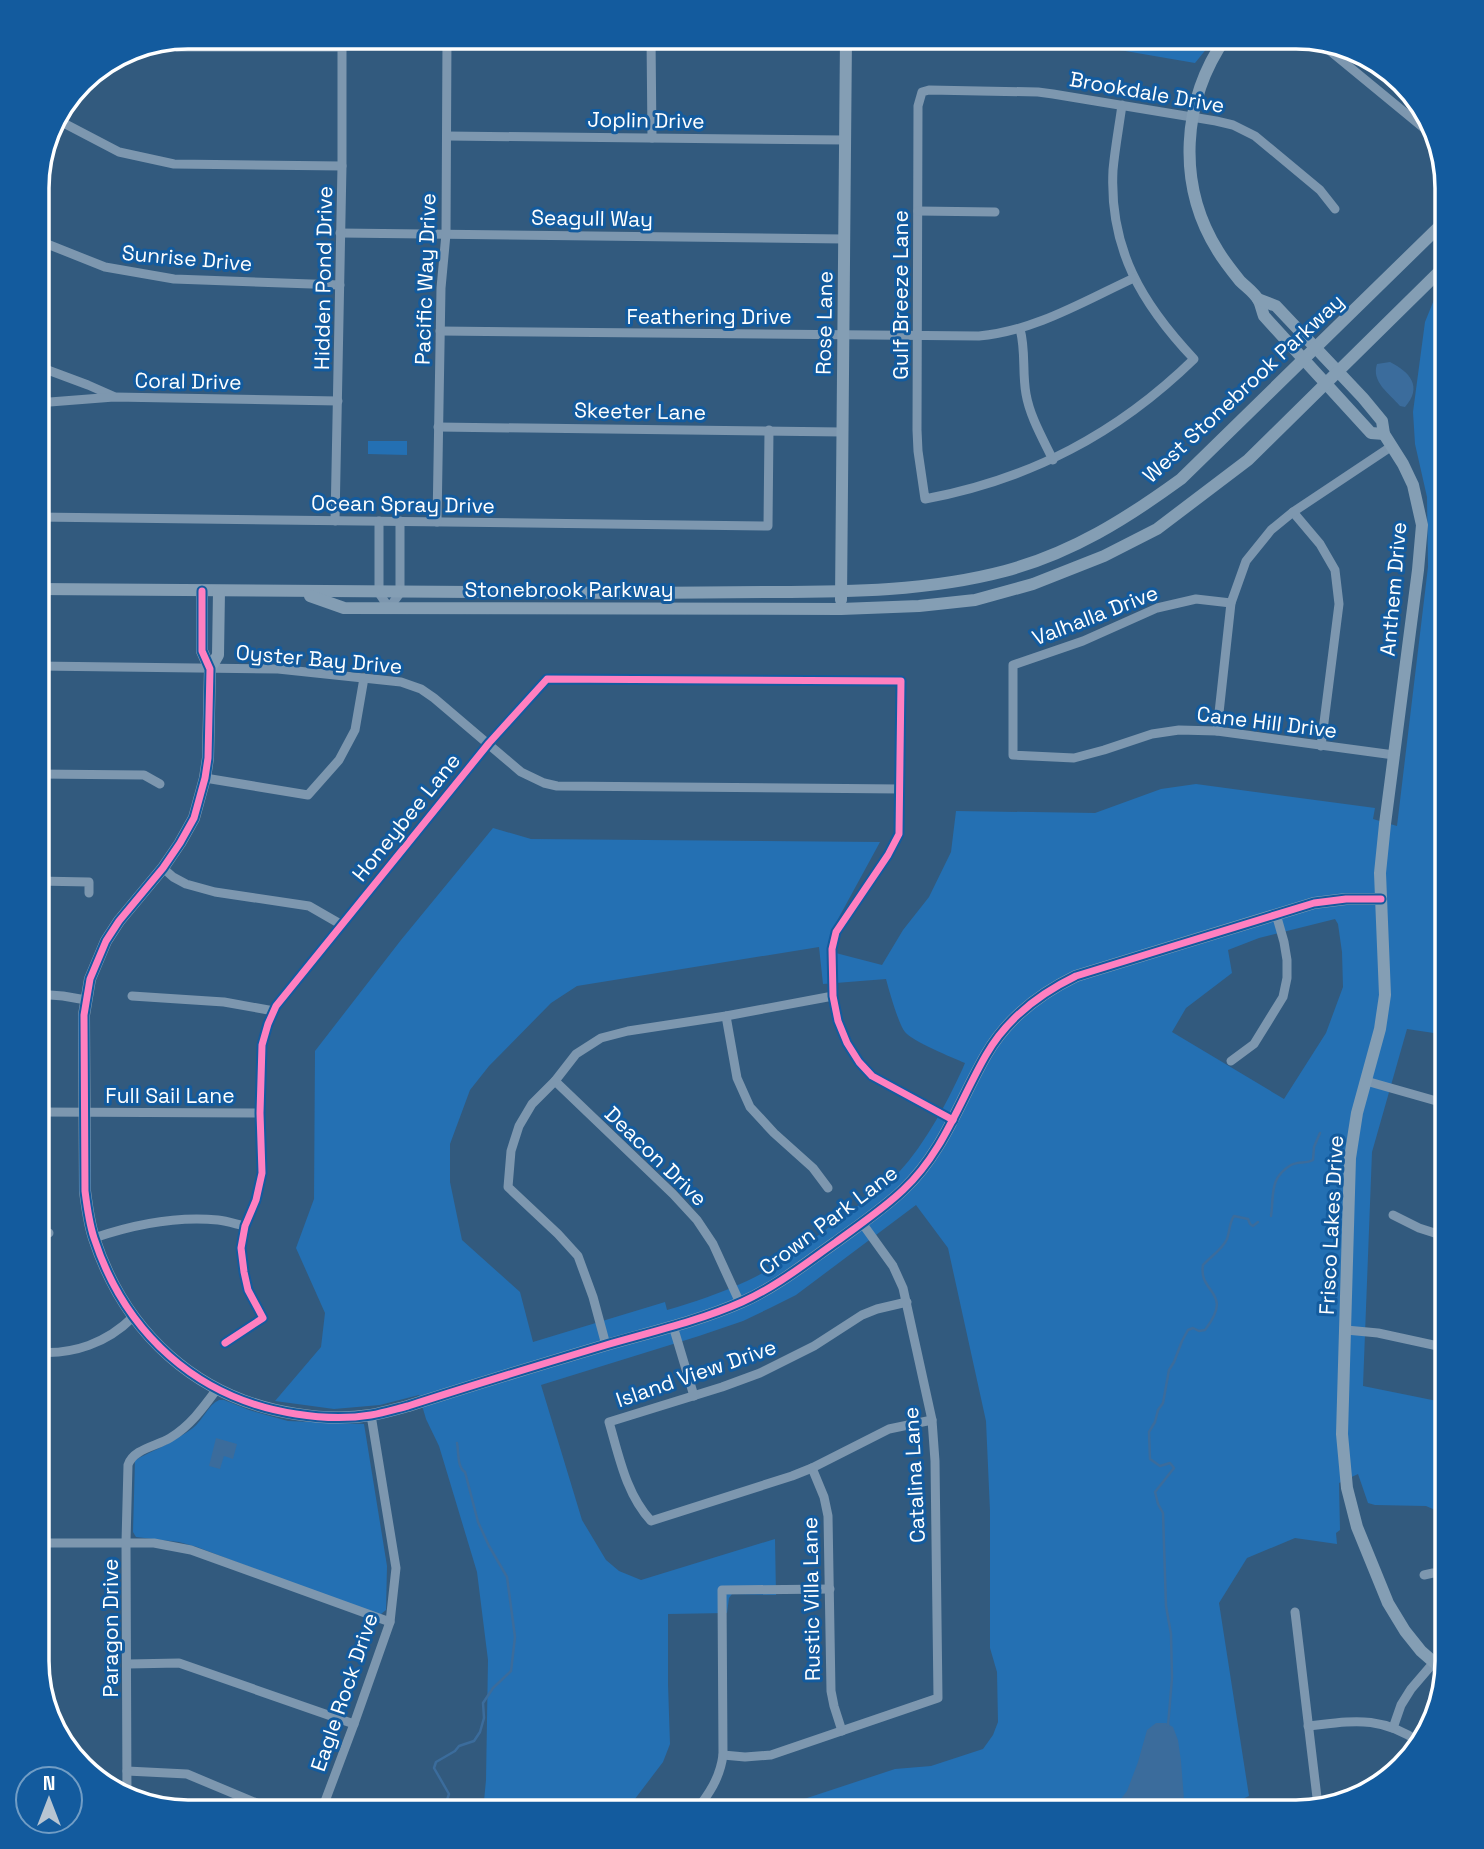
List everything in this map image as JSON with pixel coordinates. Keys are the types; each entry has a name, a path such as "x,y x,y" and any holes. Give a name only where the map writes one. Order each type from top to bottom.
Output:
{"street":[{"name":"Hidden Pond Drive","path":"335,521 342,49"},
{"name":"Pacific Way Drive","path":"437,522 441,288 446,234 447,49"},
{"path":"651,49 652,138"},
{"name":"Rose Lane","path":"841,608 846,49"},
{"name":"Anthem Drive","path":"1219,49 1207,70 1192,117 1189,158 1199,212 1224,261 1258,299 1264,316 1371,433 1384,434"},
{"path":"1334,55 1421,126"},
{"name":"Brookdale Drive","path":"922,92 929,89 1023,91 1233,125 1255,136 1320,190 1335,209"},
{"name":"Gulf Breeze Lane","path":"922,92 918,106 917,441 925,499 981,486 1053,460"},
{"path":"1020,329 1028,404 1053,460 1123,419 1156,394 1194,359 1157,317 1134,278 1121,240 1114,199 1114,158 1122,105"},
{"path":"65,123 119,152 174,164 342,166"},
{"name":"Joplin Drive","path":"447,136 845,140"},
{"path":"918,211 995,212"},
{"name":"West Stonebrook Parkway","path":"841,592 933,586 962,581 1041,560 1097,535 1181,479 1435,231"},
{"name":"Seagull Way","path":"340,233 844,239"},
{"name":"Sunrise Drive","path":"49,245 105,267 174,279 340,285"},
{"path":"841,608 919,606 975,600 1033,584 1104,556 1157,529 1248,460 1435,276"},
{"name":"Feathering Drive","path":"440,331 979,336 1020,329 1134,278"},
{"name":"Anthem Drive","path":"1258,299 1276,306 1363,398 1382,421 1384,434 1413,485 1422,526 1394,755"},
{"path":"49,370 114,397"},
{"name":"Coral Drive","path":"49,403 114,397 338,401"},
{"name":"Skeeter Lane","path":"438,427 842,432"},
{"name":"Ocean Spray Drive","path":"49,517 768,526 769,430"},
{"path":"1217,732 1231,603 1246,561 1271,530 1293,512 1392,446"},
{"path":"1293,512 1320,544 1335,570 1339,604 1321,746"},
{"path":"379,521 379,593 389,608 400,593 400,522"},
{"name":"Stonebrook Parkway","path":"49,589 300,593 841,592"},
{"path":"202,591 202,651 210,669"},
{"path":"210,669 218,655 219,591"},
{"name":"Stonebrook Parkway","path":"300,593 344,608 841,608"},
{"name":"Valhalla Drive","path":"1013,755 1013,665 1083,641 1157,608 1196,599 1231,603"},
{"name":"Oyster Bay Drive","path":"49,666 278,669 401,682 421,689 522,772 557,786 900,789"},
{"name":"Crown Park Lane","path":"210,669 208,758 194,818 163,868 106,941 90,979 84,1028 85,1191 94,1238 110,1278 133,1317 157,1346 178,1364 217,1389 263,1408 324,1417 371,1415 673,1326 740,1303 780,1281 862,1223 904,1189 936,1150 987,1053 1006,1027 1026,1006 1052,988 1076,975 1276,914 1314,904 1381,899"},
{"path":"205,778 308,795 339,760 355,730 364,678"},
{"name":"Honeybee Lane","path":"225,1343 263,1318 248,1290 242,1248 244,1226 256,1200 262,1173 262,1045 276,1006 489,743 547,679 901,681 900,789"},
{"name":"Cane Hill Drive","path":"1013,755 1074,758 1152,734 1180,730 1217,732 1394,755"},
{"name":"Frisco Lakes Drive","path":"1394,755 1380,873 1385,995 1380,1029 1357,1113 1350,1158 1342,1434 1347,1488 1357,1527 1388,1603 1405,1631 1434,1662"},
{"path":"49,774 144,775 160,784"},
{"path":"900,789 899,834 888,855 836,932 832,949 833,996 838,1021 847,1043 872,1076 953,1120"},
{"path":"163,868 186,884 215,892 309,906 342,925"},
{"path":"49,881 89,882 89,893"},
{"path":"1231,1061 1254,1044 1283,997 1287,960 1276,914"},
{"path":"49,995 86,1000"},
{"path":"132,996 224,1002 274,1011"},
{"path":"606,1345 578,1256 508,1186 511,1152 519,1126 532,1104 576,1054 601,1038 833,996"},
{"path":"726,1017 737,1078 750,1107 813,1168 828,1188"},
{"name":"Deacon Drive","path":"555,1081 697,1220 713,1244 740,1303"},
{"path":"1366,1081 1435,1101"},
{"name":"Full Sail Lane","path":"49,1112 260,1113"},
{"path":"1393,1215 1435,1233"},
{"path":"94,1238 134,1227 182,1220 218,1220 244,1226"},
{"name":"Catalina Lane","path":"842,1731 938,1698 935,1461 932,1420 897,1273 862,1223"},
{"name":"Island View Drive","path":"812,1468 651,1521 630,1490 609,1422 741,1381 779,1365 869,1312 906,1302"},
{"path":"49,1352 85,1347 111,1335 133,1317"},
{"path":"673,1326 694,1396"},
{"path":"1346,1330 1435,1346"},
{"name":"Paragon Drive","path":"127,1785 128,1465 134,1454 169,1439 187,1427 217,1389"},
{"name":"Eagle Rock Drive","path":"326,1800 390,1622 396,1568 371,1415"},
{"path":"812,1468 888,1429 932,1420"},
{"name":"Rustic Villa Lane","path":"812,1468 824,1497 828,1516 831,1691 842,1731"},
{"path":"49,1543 154,1543 191,1550 390,1622"},
{"path":"1424,1575 1435,1573"},
{"path":"703,1800 720,1771 723,1755 722,1590 830,1589"},
{"path":"1295,1612 1317,1798"},
{"path":"128,1664 179,1662 354,1724"},
{"path":"1393,1728 1401,1705 1434,1662"},
{"path":"1308,1727 1360,1721 1379,1723 1413,1737"},
{"path":"723,1755 762,1756 842,1731"},
{"path":"127,1771 187,1774 249,1800"}],"shaded area":[{"path":"1114,49 1206,49 1195,63"},
{"path":"1435,297 1435,1033 1407,1029 1372,1152 1363,1386 1435,1401 1435,1510 1426,1506 1368,1503 1358,1474 1339,1483 1340,1530 1336,1533 1337,1544 1295,1538 1247,1558 1219,1603 1249,1796 1240,1800 801,1800 895,1769 931,1766 983,1749 998,1722 997,1672 990,1648 990,1511 986,1421 948,1248 916,1205 796,1295 743,1321 541,1385 582,1520 606,1560 619,1571 641,1580 775,1539 776,1595 732,1594 727,1613 668,1614 670,1744 663,1762 634,1800 484,1800 488,1660 477,1572 439,1446 426,1419 419,1395 380,1405 334,1409 275,1401 321,1347 325,1313 296,1248 314,1199 315,1051 493,828 531,839 880,842 832,930 828,951 882,965 903,930 929,897 951,852 956,811 1095,813 1161,789 1196,784 1375,808 1373,819 1397,826 1428,567 1427,497 1415,444 1413,412 1425,322","holes":["1335,919 1338,924 1343,987 1326,1033 1284,1099 1172,1032 1186,1008 1232,973 1228,950 1259,938","819,947 823,984 886,979 905,1032 965,1063 945,1105 918,1149 880,1190 785,1259 747,1281 667,1310 665,1302 533,1342 520,1292 462,1240 450,1182 450,1144 470,1090 489,1066 551,1003 577,986"]},
{"path":"1390,362 1403,370 1412,381 1413,393 1405,407 1400,406 1386,392 1377,376 1377,364"},
{"path":"368,441 407,441 407,455 368,454"},
{"path":"219,1400 288,1421 364,1424 387,1566 386,1610 381,1614 375,1615 197,1547 136,1537 133,1532 135,1460 193,1428"},
{"path":"216,1438 237,1444 233,1459 224,1456 220,1469 209,1466"},
{"path":"1156,1723 1166,1723 1173,1727 1178,1740 1184,1800 1120,1800 1127,1791 1147,1730"}],"waterway":[{"path":"1271,1216 1276,1181 1291,1165 1313,1160 1314,1147 1320,1133"},
{"path":"1168,1726 1172,1678 1171,1634 1166,1606 1163,1513 1155,1492 1174,1468 1170,1463 1160,1466 1150,1459 1149,1432 1163,1403 1169,1370 1182,1341 1188,1330 1205,1330 1217,1307 1216,1300 1205,1282 1203,1265 1225,1243 1234,1216 1248,1219 1253,1226 1258,1222"},
{"path":"447,1800 449,1794 434,1768 436,1762 459,1746 474,1741 480,1732 484,1718 483,1703 493,1688 511,1671 515,1637 507,1577 478,1522 465,1472 459,1463 457,1443"}],"cycle path":[{"path":"202,591 202,651 210,669 205,778 194,818 180,843 119,921 106,941 90,979 84,1015 85,1191 92,1232 108,1272 145,1331 170,1356 197,1377 227,1394 260,1406 324,1417 380,1413 692,1321 742,1302 802,1266 871,1217 903,1190 940,1143 994,1042 1014,1018 1049,991 1076,976 1314,903 1381,899"},
{"path":"225,1343 263,1318 248,1290 241,1248 262,1173 262,1045 276,1006 489,743 547,679 901,681 899,834 888,855 836,932 832,949 833,996 838,1021 847,1043 872,1076 953,1120"}]}
